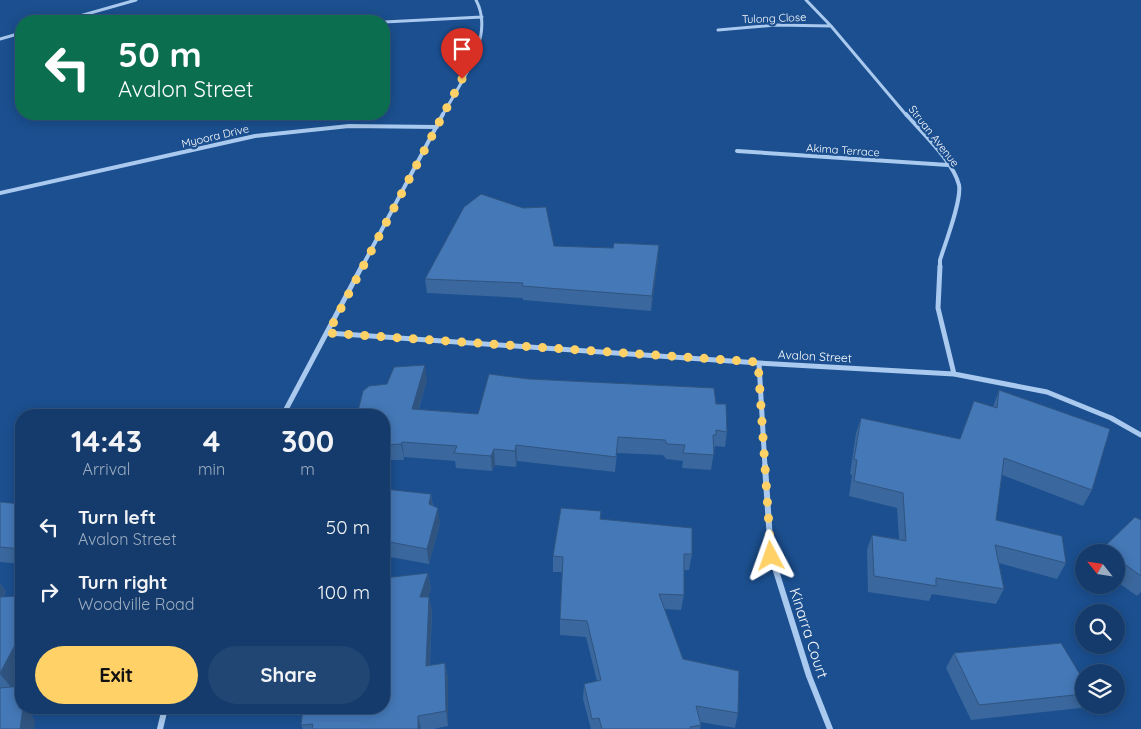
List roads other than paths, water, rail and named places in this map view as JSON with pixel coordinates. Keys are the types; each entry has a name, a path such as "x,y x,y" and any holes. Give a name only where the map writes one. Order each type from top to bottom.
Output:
{"street":[{"path":"83,15 136,0"},
{"path":"286,409 479,47 482,37 482,17 476,0"},
{"name":"Struan Avenue","path":"806,0 831,26 949,165 959,186 958,201 940,260 938,308 954,374"},
{"path":"390,22 482,17"},
{"name":"Tulong Close","path":"718,30 776,25 831,26"},
{"path":"0,39 15,35"},
{"name":"Myoora Drive","path":"0,193 255,136 349,126 437,127"},
{"name":"Akima Terrace","path":"737,151 949,165"},
{"name":"Avalon Street","path":"328,333 954,374 1047,392 1111,418 1141,436"},
{"name":"Kinarra Court","path":"758,362 771,556 809,676 830,729"},
{"path":"160,729 164,714"}]}
